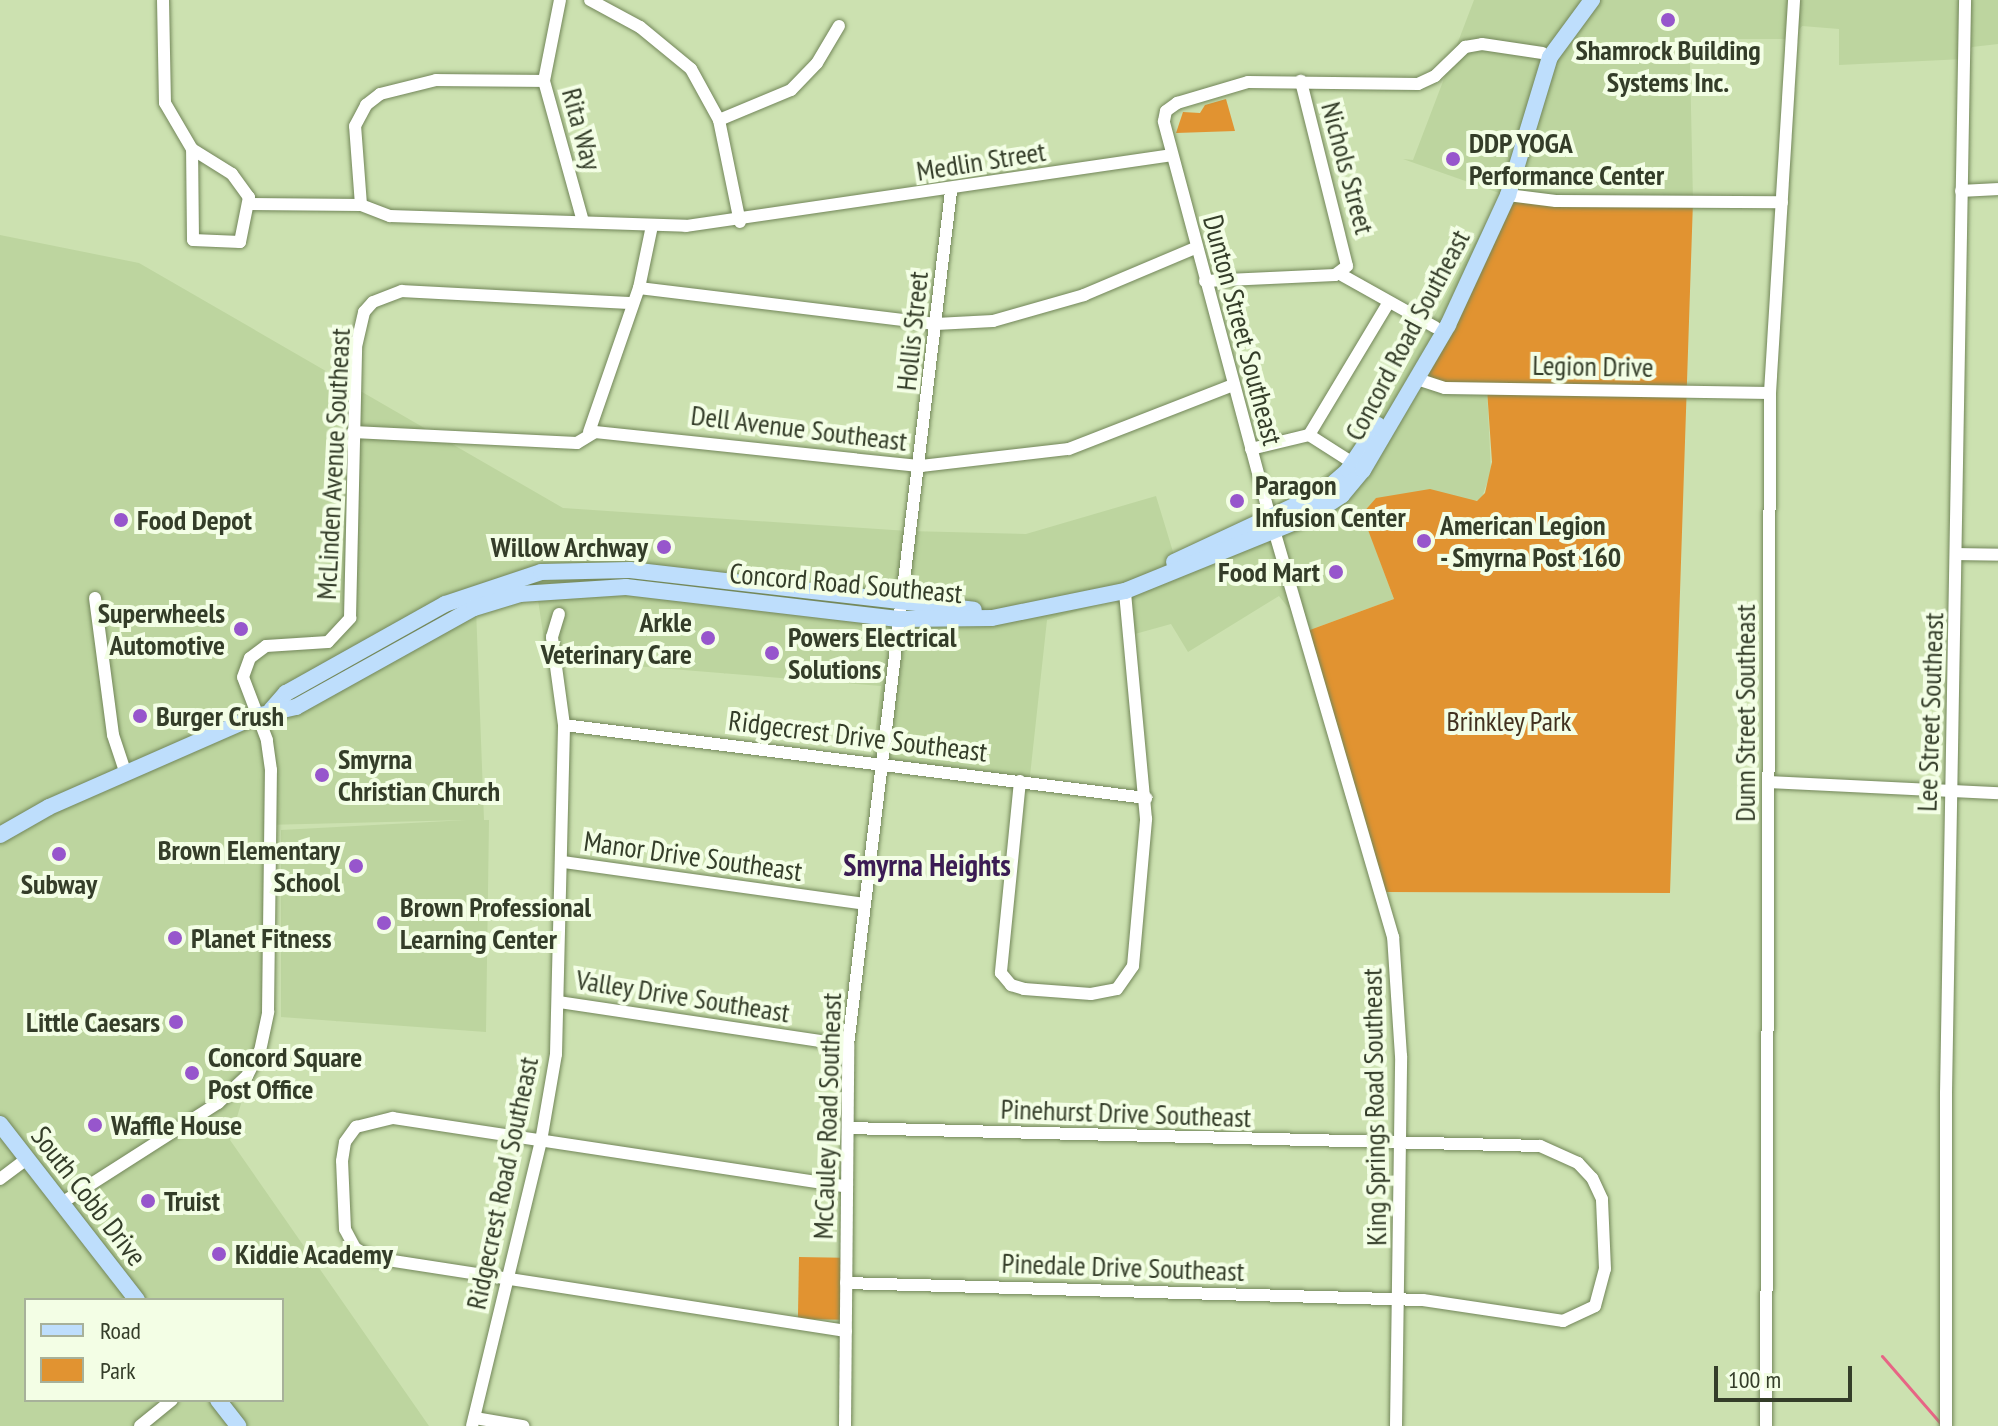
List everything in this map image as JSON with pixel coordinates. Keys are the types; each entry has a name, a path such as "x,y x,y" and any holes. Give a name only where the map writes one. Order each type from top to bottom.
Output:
{"main road":[{"name":"Concord Road Southeast","path":"0,835 49,807 263,713 286,693 445,604 541,572 630,570 898,610 1019,615 1125,591 1274,524 1322,493 1353,463 1435,327 1488,218 1542,53 1578,0"},
{"name":"Concord Road Southeast","path":"898,610 974,610 1065,598 1136,577 1326,507 1353,483 1417,379 1463,296 1508,195 1550,57 1592,0"},
{"name":"South Cobb Drive","path":"0,1124 135,1298"},
{"path":"220,1402 238,1426"}],"street":[{"path":"163,0 165,103 192,149 232,174 250,204 240,242 193,240 192,149"},
{"name":"Rita Way","path":"560,0 544,81 583,222"},
{"path":"590,0 672,51 691,69 719,120 740,222"},
{"name":"Dunn Street Southeast","path":"1766,1426 1770,393 1794,0"},
{"name":"Lee Street Southeast","path":"1946,1426 1952,787 1959,554 1965,0"},
{"path":"719,120 767,104 791,90 817,63 839,26"},
{"path":"1170,155 1164,121 1173,106 1238,84 1301,81 1418,84 1435,76 1465,47 1542,53"},
{"path":"361,205 355,126 366,105 380,94 436,80 544,81"},
{"name":"Nichols Street","path":"1205,281 1340,274 1347,266 1301,81"},
{"name":"Medlin Street","path":"250,204 361,205 390,216 652,226 740,222 1170,155"},
{"name":"Dunton Street Southeast","path":"1170,155 1274,524"},
{"path":"1961,191 1998,189"},
{"name":"Hollis Street","path":"898,610 921,466 951,191"},
{"path":"1508,195 1556,201 1782,202"},
{"path":"589,432 639,288 652,226"},
{"path":"639,288 936,324 993,321 1084,295 1195,248"},
{"path":"1340,274 1435,327"},
{"name":"McLinden Avenue Southeast","path":"60,1204 218,1103 247,1076 260,1051 268,1012 271,770 263,713 243,685 250,658 266,646 328,642 350,618 353,432 359,327 373,302 402,291 633,303"},
{"path":"1251,449 1309,435 1389,302"},
{"name":"Legion Drive","path":"1417,379 1445,388 1770,393"},
{"name":"Dell Avenue Southeast","path":"353,432 577,443 589,432 921,466 1069,449 1233,385"},
{"name":"Concord Road Southeast","path":"1309,435 1353,463"},
{"name":"King Springs Road Southeast","path":"1274,524 1389,914 1400,1007 1402,1144 1396,1426"},
{"path":"1959,554 1998,555"},
{"path":"1020,781 999,964 1004,980 1024,989 1106,992 1132,974 1146,798 1125,591"},
{"path":"95,598 111,724 126,774"},
{"name":"McCauley Road Southeast","path":"845,1426 848,1045 898,610"},
{"name":"Ridgecrest Road Southeast","path":"473,1422 541,1141 554,1072 559,1002 564,725 552,637 559,614"},
{"name":"Ridgecrest Drive Southeast","path":"564,725 881,762 1146,798"},
{"path":"1769,782 1952,787 1998,793"},
{"name":"Manor Drive Southeast","path":"563,862 864,904"},
{"name":"Valley Drive Southeast","path":"559,1002 848,1045"},
{"path":"846,1331 382,1260 355,1248 344,1221 343,1150 356,1127 382,1118 847,1187"},
{"name":"Pinehurst Drive Southeast","path":"848,1128 1540,1146 1578,1163 1602,1199 1605,1269 1595,1306 1563,1321 1458,1302 1398,1299"},
{"path":"0,1179 25,1160"},
{"name":"Pinedale Drive Southeast","path":"846,1283 1398,1299"},
{"path":"140,1426 170,1402"},
{"path":"473,1422 523,1426"}],"shaded area":[{"path":"1474,0 1998,0 1998,44 1972,47 1964,59 1839,65 1839,29 1802,26 1792,39 1712,39 1690,62 1693,201 1487,388 1491,472 1481,500 1363,514 1394,599 1307,631 1279,596 1188,652 1171,624 1124,637 1118,599 1047,620 1029,785 872,760 881,686 547,659 536,587 476,608 484,820 489,820 486,1032 281,1017 281,830 467,820 265,825 266,1022 230,1140 429,1426 0,1426 0,235 139,263 563,508 908,531 1026,534 1156,496 1177,565 1337,467 1397,383 1502,194 1403,159 1413,160"}],"green space":[{"path":"1226,99 1235,131 1176,133 1183,112 1200,113 1205,105"},
{"name":"Brinkley Park","path":"1503,194 1693,201 1670,893 1384,892 1307,631 1394,599 1362,514 1376,498 1430,489 1477,501 1485,493 1492,462 1487,389 1414,378"},
{"path":"799,1257 842,1258 841,1320 798,1319"}],"waterway":[{"path":"1882,1356 1942,1425"}],"place":[{"name":"Shamrock Building Systems Inc.","path":"1668,20"},
{"name":"DDP YOGA Performance Center","path":"1453,159"},
{"name":"Paragon Infusion Center","path":"1237,501"},
{"name":"Food Depot","path":"121,520"},
{"name":"American Legion - Smyrna Post 160","path":"1424,541"},
{"name":"Willow Archway","path":"664,547"},
{"name":"Food Mart","path":"1336,572"},
{"name":"Superwheels Automotive","path":"241,629"},
{"name":"Arkle Veterinary Care","path":"708,638"},
{"name":"Powers Electrical Solutions","path":"772,653"},
{"name":"Burger Crush","path":"140,716"},
{"name":"Smyrna Christian Church","path":"322,775"},
{"name":"Subway","path":"59,854"},
{"name":"Brown Elementary School","path":"356,866"},
{"name":"Brown Professional Learning Center","path":"384,923"},
{"name":"Planet Fitness","path":"175,938"},
{"name":"Little Caesars","path":"176,1022"},
{"name":"Concord Square Post Office","path":"192,1073"},
{"name":"Waffle House","path":"95,1125"},
{"name":"Truist","path":"148,1201"},
{"name":"Kiddie Academy","path":"219,1254"}],"district":[{"name":"Smyrna Heights","path":"927,865"}]}
